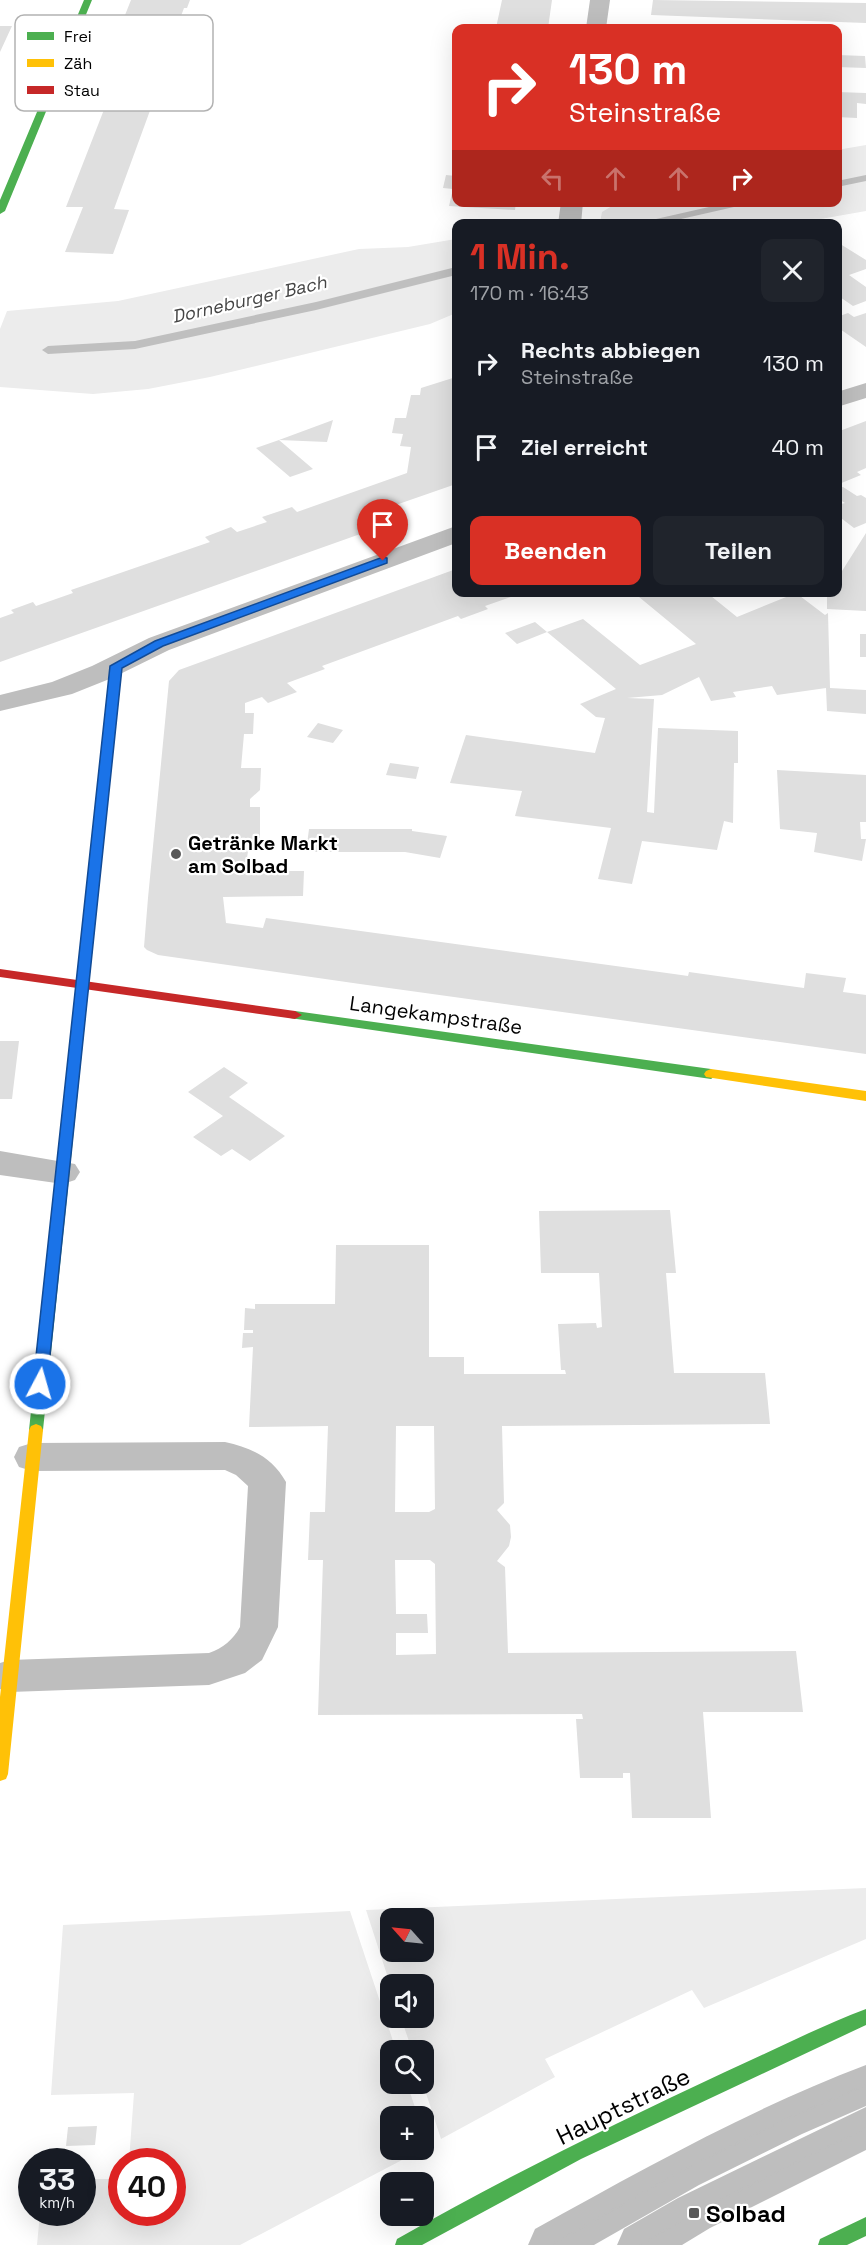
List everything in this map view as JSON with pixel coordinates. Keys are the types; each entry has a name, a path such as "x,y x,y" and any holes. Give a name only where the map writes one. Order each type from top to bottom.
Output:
{"street":[{"path":"82,15 88,0"},
{"path":"597,24 600,0"},
{"path":"0,211 42,111"},
{"path":"842,398 866,390"},
{"path":"0,703 16,701 64,687 116,666 159,644 452,535"},
{"path":"0,1773 116,666"},
{"name":"Langekampstraße","path":"0,974 866,1096"},
{"path":"0,1163 63,1172"},
{"path":"10,1676 209,1669 231,1662 248,1649 259,1627 267,1482 255,1467 242,1460 225,1456 32,1457"},
{"name":"Hauptstraße","path":"404,2245 457,2214 662,2111 866,2017"},
{"path":"551,2245 683,2170 786,2119 866,2085"},
{"path":"640,2245 694,2213 866,2128"},
{"path":"827,2245 866,2226"}],"shaded area":[{"path":"866,145 866,211 821,219 601,219 602,212 610,207 842,207 842,149"},
{"path":"452,240 452,315 430,324 210,377 148,389 93,394 0,387 0,329 7,311 118,301 359,249 408,247"},
{"path":"866,1888 866,1939 704,2008 692,1990 545,2059 555,2077 441,2139 434,2118 434,2106 430,2106 426,2094 434,2094 434,2040 409,2040 404,2028 434,2028 434,1974 387,1974 383,1962 434,1962 434,1908 411,1908"},
{"path":"380,1909 380,1953 366,1910"},
{"path":"350,1911 380,2002 380,2028 389,2028 393,2040 380,2040 380,2094 410,2094 415,2106 380,2106 380,2160 402,2160 240,2245 37,2245 39,2226 96,2226 96,2179 108,2179 108,2226 186,2226 186,2148 130,2148 134,2093 51,2095 63,1925"}],"building":[{"path":"131,0 190,0 181,15 125,15"},
{"path":"502,0 552,0 549,24 497,24"},
{"path":"653,0 866,3 866,23 651,15"},
{"path":"0,26 12,26 0,52"},
{"path":"842,55 865,56 866,68 842,67"},
{"path":"842,92 866,93 866,104 857,103 857,118 842,117"},
{"path":"103,111 150,111 114,209 129,210 113,254 65,252 83,207 66,207"},
{"path":"446,175 452,176 452,189 443,188"},
{"path":"466,207 515,207 515,210"},
{"path":"842,245 866,260 866,269 849,275 866,287 866,301 853,306 842,298"},
{"path":"848,313 854,317 866,313 866,347 842,330 842,315"},
{"path":"452,378 452,485 367,515 380,527 0,662 0,618 14,613 11,610 33,602 36,606 73,593 71,590 210,542 205,537 231,527 237,532 267,522 262,517 292,507 297,512 407,473 411,447 400,446 403,434 392,433 395,418 406,418 411,395 420,395 421,388"},
{"path":"333,420 327,442 279,440"},
{"path":"866,421 866,468 857,472 861,475 842,483 842,430"},
{"path":"279,440 313,469 290,477 256,448"},
{"path":"842,487 857,496 861,495 866,498 866,523 854,528 842,519 842,504 845,503 842,501"},
{"path":"866,533 866,611 827,609 827,597 842,597 842,571"},
{"path":"452,570 452,597 511,597 485,606 488,609 461,619 458,616 322,666 325,669 287,683 297,692 268,703 262,697 245,703 245,713 254,713 253,734 244,734 241,768 261,768 260,790 250,799 250,807 260,807 260,851 248,851 246,865 254,871 304,871 303,896 223,897 226,923 263,928 266,918 688,976 689,972 804,988 806,973 846,978 843,992 866,995 866,1054 158,955 147,950 144,947 148,898 169,681 179,670"},
{"path":"639,597 712,597 737,617 786,597 801,597 825,615 828,613 830,688 866,690 866,714 827,711 826,688 777,695 772,686 733,692 736,697 711,701 699,677 662,695 627,698 654,699 647,812 654,813 658,728 738,731 738,763 734,763 733,823 724,821 717,850 642,841 632,884 598,879 611,828 515,816 522,791 450,783 466,735 595,753 605,718 596,717 580,704 616,689 547,632 583,619 640,665 696,644"},
{"path":"535,622 547,632 517,644 505,633"},
{"path":"860,634 866,634 866,657 860,657"},
{"path":"318,723 343,730 333,743 307,737"},
{"path":"390,763 419,767 416,779 386,775"},
{"path":"777,770 866,775 866,822 860,822 861,839 866,839 862,861 814,852 817,833 780,829"},
{"path":"309,829 412,829 412,831 447,836 440,858 405,852 306,852"},
{"path":"0,1041 19,1041 12,1099 0,1099"},
{"path":"224,1067 248,1083 229,1097 285,1136 250,1161 232,1149 221,1156 193,1137 223,1116 188,1092"},
{"path":"670,1210 676,1273 666,1273 674,1373 765,1373 770,1424 502,1426 504,1503 497,1510 510,1525 511,1537 509,1546 497,1561 505,1567 508,1653 796,1651 803,1712 703,1712 711,1818 632,1818 630,1773 623,1773 623,1778 580,1778 576,1719 583,1719 582,1714 318,1715 323,1560 308,1560 310,1512 325,1512 328,1426 249,1427 253,1347 242,1348 243,1333 253,1333 253,1330 244,1330 245,1308 255,1309 255,1304 335,1304 336,1245 429,1245 429,1357 464,1357 464,1374 566,1374 565,1370 561,1370 558,1324 596,1323 597,1328 602,1327 599,1273 541,1273 539,1211","holes":["396,1426 434,1426 435,1509 429,1512 395,1512","395,1560 430,1560 435,1564 436,1654 396,1655 396,1633 428,1633 427,1614 396,1614"]},
{"path":"97,2126 95,2145 66,2146 68,2127"}],"waterway":[{"name":"Dorneburger Bach","path":"842,183 866,178"},
{"name":"Dorneburger Bach","path":"664,219 726,207"},
{"name":"Dorneburger Bach","path":"48,350 135,345 316,306 452,272"}],"tram line":[{"path":"551,2245 683,2170 786,2119 866,2085"},
{"path":"640,2245 694,2213 866,2128"}],"traffic: fast":[{"path":"82,15 88,0"},
{"path":"0,211 42,111"},
{"path":"36,1430 104,780"},
{"path":"295,1015 711,1074"},
{"path":"404,2245 574,2153 866,2017"},
{"path":"827,2245 866,2226"}],"traffic: slow":[{"path":"104,780 116,666"},
{"path":"711,1074 866,1096"},
{"path":"0,1774 36,1430"}],"traffic: jam":[{"path":"0,973 295,1015"}],"place":[{"name":"Getränke Markt am Solbad","path":"176,854"},
{"name":"Solbad","path":"694,2213"}],"route":[{"path":"40,1384 116,666 159,644 383,561"}]}
